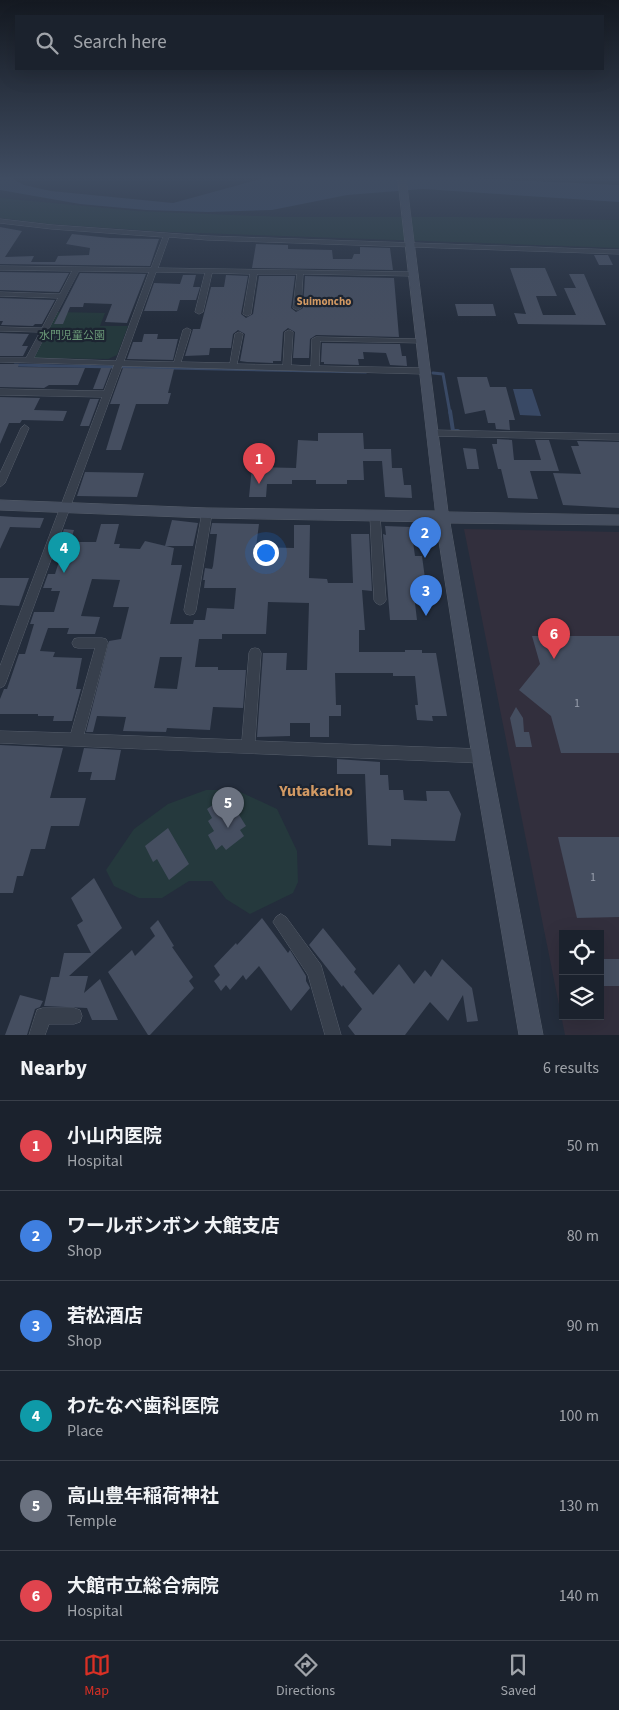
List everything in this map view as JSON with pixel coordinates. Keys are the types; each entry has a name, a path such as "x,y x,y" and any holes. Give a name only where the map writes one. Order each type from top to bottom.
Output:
{"street":[{"path":"54,226 208,238 619,252"},
{"path":"408,226 442,517 481,756 531,1035"},
{"path":"0,682 167,234"},
{"path":"0,268 413,274"},
{"path":"28,361 77,268"},
{"path":"198,312 210,271"},
{"path":"247,314 254,272"},
{"path":"296,308 300,273"},
{"path":"0,294 62,296"},
{"path":"0,329 44,330"},
{"path":"177,364 186,330"},
{"path":"286,367 290,332"},
{"path":"233,366 239,334"},
{"path":"315,368 316,339 420,340"},
{"path":"0,360 424,371"},
{"path":"0,392 106,394"},
{"path":"0,483 25,428"},
{"path":"432,433 619,437"},
{"path":"0,505 207,513 619,520"},
{"path":"190,610 207,513"},
{"path":"375,516 380,600"},
{"path":"76,739 102,643 78,643"},
{"path":"248,746 255,653"},
{"path":"0,737 481,756"},
{"path":"281,922 315,971 333,1035"},
{"path":"37,1035 43,1016 74,1016"}],"shaded area":[{"path":"464,529 619,532 619,1035 565,1035 562,1020 604,1020 604,930 559,930 559,1005"}],"green space":[{"path":"84,226 619,226 619,248 169,232"},
{"name":"水門児童公園","path":"57,312 105,313 100,326 128,326 117,355 108,359 34,358"},
{"path":"206,790 236,790 277,809 297,851 298,882 293,893 250,914 226,899 212,881 189,881 162,898 139,898 114,886 106,870 134,829 168,804"}],"water":[{"path":"513,389 532,389 541,416 520,415"}],"building":[{"path":"0,227 22,231 5,257 34,256 31,262 55,262 58,256 89,255 90,248 66,244 72,234 110,238 159,239 150,266 0,264"},
{"path":"256,244 288,245 288,249 332,250 333,259 352,259 354,254 360,254 360,247 390,248 393,270 252,268"},
{"path":"594,255 608,255 613,265 599,265"},
{"path":"510,268 545,268 557,296 536,296 543,315 576,315 564,288 576,288 569,274 584,274 606,325 518,324 514,313 526,314"},
{"path":"0,272 69,273 59,292 0,290"},
{"path":"80,273 146,274 127,323 105,322 112,304 84,303 83,307 70,307 63,324 54,324"},
{"path":"183,275 196,275 193,287 200,287 196,300 180,300 177,311 144,311 154,283 180,284"},
{"path":"226,275 248,276 241,314 246,318 253,314 259,276 295,276 291,308 296,312 303,308 305,276 394,278 399,337 316,335 310,339 309,358 293,358 295,332 288,328 283,332 281,361 273,361 273,363 247,362 240,361 245,334 238,330 233,334 231,348 210,348 209,355 185,356 193,329 200,329 211,287 224,287"},
{"path":"0,298 55,300 42,324 35,324 33,326 1,325 3,321 0,321"},
{"path":"455,304 493,304 496,316 458,316"},
{"path":"0,333 29,334 22,346 28,346 23,356 0,356"},
{"path":"144,334 158,334 157,339 178,339 173,360 127,359 133,342 142,342"},
{"path":"322,343 400,344 402,356 406,356 407,366 390,365 386,353 363,352 364,359 358,359 359,365 324,364 324,362 321,362"},
{"path":"0,364 19,364 18,367 85,368 78,385 49,385 44,388 0,387"},
{"path":"101,368 111,368 103,389 93,389"},
{"path":"123,368 174,369 168,393 171,393 168,404 136,404 121,450 106,450 120,404 110,404"},
{"path":"457,377 487,377 490,387 506,387 515,420 509,420 510,430 496,429 495,423 488,423 485,410 465,414"},
{"path":"0,397 40,398 34,410 67,411 63,421 22,420 20,423 9,423 0,444"},
{"path":"90,399 99,399 89,426 80,426"},
{"path":"318,433 363,433 364,449 391,449 392,468 402,468 404,485 411,485 412,498 385,497 382,461 363,461 364,480 347,480 347,484 316,484 316,480 292,480 292,484 267,484 266,497 249,497 252,467 296,468 298,440 318,441"},
{"path":"497,439 512,440 514,460 541,460 535,440 549,440 559,471 530,471 538,499 508,498 501,469 498,469 492,444 497,444"},
{"path":"577,441 619,442 619,508 563,505 553,473 581,474 571,446 579,446"},
{"path":"463,448 476,449 479,469 467,469"},
{"path":"85,472 144,473 137,497 77,496"},
{"path":"0,516 44,518 40,528 10,527 0,549"},
{"path":"172,520 198,523 193,546 165,546"},
{"path":"212,523 259,524 256,547 294,548 294,525 310,525 309,578 327,579 328,583 353,583 351,534 369,534 372,591 362,590 365,630 359,630 359,652 422,650 422,653 436,653 447,716 432,716 433,721 417,720 415,705 418,705 415,676 393,676 393,673 335,673 336,705 341,705 341,716 329,716 329,737 310,737 310,723 290,723 290,736 257,737 263,653 287,653 286,670 307,670 309,603 268,602 266,634 222,634 222,639 199,639 195,667 218,667 218,670 246,670 243,708 213,707 210,730 167,728 166,732 123,731 126,717 97,716 93,732 86,732 109,641 121,639 129,607 113,607 120,580 92,579 81,616 100,617 95,634 67,634 69,628 48,628 40,651 55,652 53,657 82,658 76,689 81,689 72,721 53,721 54,716 38,716 38,714 0,714 0,699 4,689 7,689 19,654 25,654 34,624 30,624 34,612 54,612 60,591 51,591 52,588 43,588 48,574 55,574 64,546 58,546 64,529 74,530 70,542 96,542 101,524 119,524 114,544 120,544 119,548 140,549 145,541 174,548 171,565 182,565 170,624 193,624 194,620 205,620 207,608 234,609 236,588 204,588 205,568 212,569 217,534 210,534","holes":["160,657 182,657 177,689 154,688"]},
{"path":"385,526 411,527 415,556 422,556 426,586 429,586 432,603 415,603 417,620 390,620 383,534 386,535"},
{"path":"0,578 29,578 19,606 0,605"},
{"path":"532,636 619,636 619,753 561,753 551,716 519,690 540,664"},
{"path":"516,707 523,718 524,732 529,732 532,747 516,747 510,718"},
{"path":"0,745 63,748 50,798 86,798 79,826 51,826 45,849 31,849 23,876 17,876 13,893 0,893"},
{"path":"84,748 121,750 115,780 90,780 92,772 78,772"},
{"path":"337,759 380,762 380,775 388,775 389,790 403,790 404,800 427,801 426,791 449,791 461,814 455,841 391,839 391,846 368,845 365,774 337,774"},
{"path":"217,802 222,810 225,807 230,815 236,810 246,826 240,830 244,836 226,850 222,845 216,850 208,835 214,831 208,821 212,818 207,809"},
{"path":"168,828 189,864 169,880 157,859 153,862 145,846"},
{"path":"558,837 619,837 619,917 577,918"},
{"path":"94,878 122,928 69,976 88,976 84,993 100,979 118,1020 92,1020 87,1008 44,1006 51,977 59,977 64,953 91,953 77,925 83,921 71,898"},
{"path":"262,918 288,953 290,950 306,976 306,981 310,988 291,1011 259,966 246,980 243,975 230,990 226,985 221,991 214,981 220,975 214,966"},
{"path":"158,920 174,946 172,947 193,977 189,981 194,988 148,1035 108,972 132,950 135,956 155,936 150,928"},
{"path":"323,928 356,969 354,972 373,995 399,964 414,984 425,970 431,977 442,959 472,988 478,1021 467,1022 463,995 448,1021 430,1002 405,1035 355,1035 348,1026 362,1009 309,945"},
{"path":"604,959 619,959 619,986 604,986"},
{"path":"20,995 43,1001 40,1007 35,1009 27,1035 5,1035"}],"waterway":[{"path":"15,365 114,367"},
{"path":"123,367 366,372"},
{"path":"433,373 443,374 450,413"},
{"path":"450,411 453,431 458,431"}],"place":[{"name":"小山内医院","path":"259,484"},
{"name":"ワールボンボン 大館支店","path":"425,558"},
{"name":"わたなべ歯科医院","path":"64,573"},
{"name":"若松酒店","path":"426,616"},
{"name":"大館市立総合病院","path":"554,659"},
{"name":"高山豊年稲荷神社","path":"228,828"}],"district":[{"name":"Suimoncho","path":"324,301"},
{"name":"Yutakacho","path":"316,791"}]}
